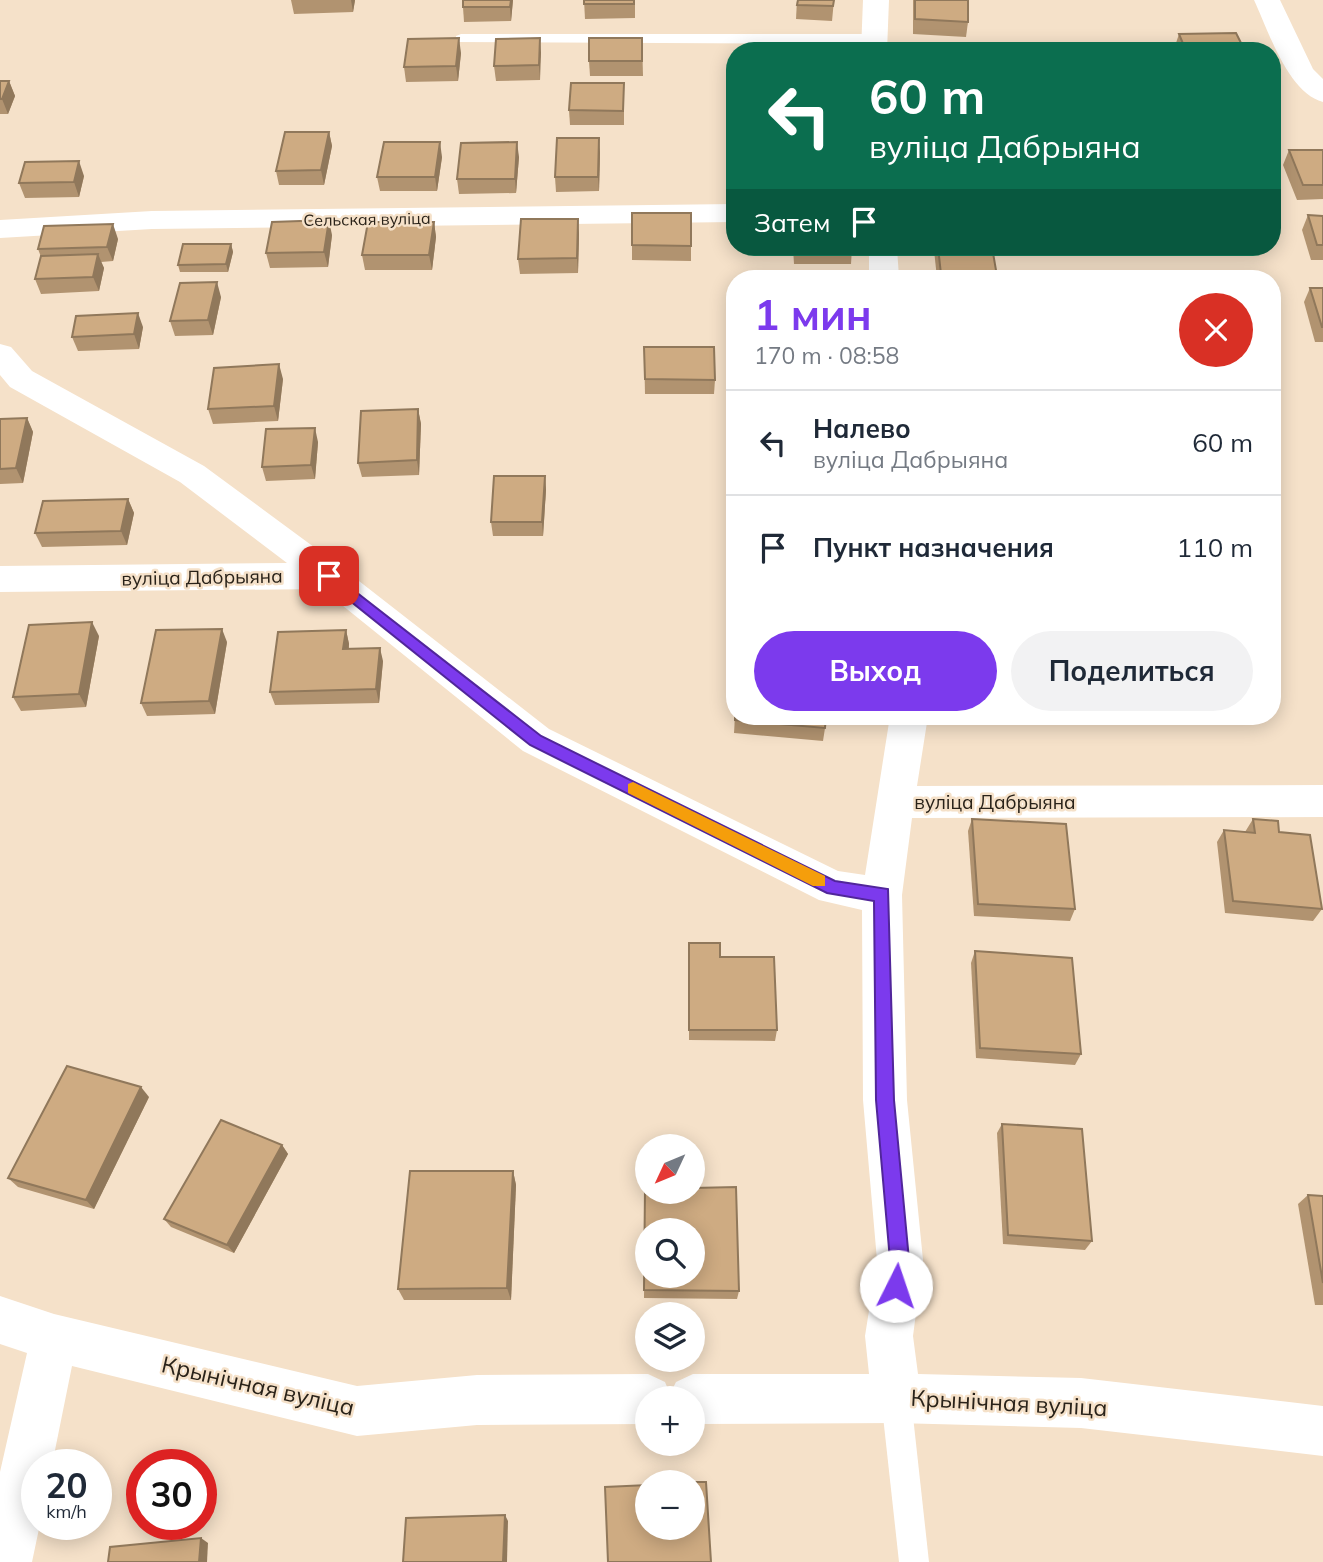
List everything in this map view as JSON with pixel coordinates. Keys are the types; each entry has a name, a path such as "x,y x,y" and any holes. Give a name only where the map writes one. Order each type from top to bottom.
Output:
{"street":[{"path":"873,42 876,0"},
{"path":"1266,0 1301,72 1323,94"},
{"name":"Сельская вуліца","path":"0,229 152,220 726,213"},
{"path":"0,354 21,379 192,474 329,576 536,740 832,888 882,895"},
{"name":"вуліца Дабрыяна","path":"0,579 329,576"},
{"path":"895,802 908,725"},
{"name":"вуліца Дабрыяна","path":"896,1398 889,1336 900,1260 885,1100 882,895 895,802 1323,801"},
{"name":"Крынічная вуліца","path":"0,1320 54,1338 357,1411 477,1400 635,1399"},
{"path":"6,1562 54,1338"},
{"name":"Крынічная вуліца","path":"705,1399 896,1398 1081,1403 1323,1431"}],"lane":[{"path":"461,39 726,43"},
{"path":"896,1398 914,1562"}],"building":[{"path":"463,0 511,0 510,7 463,7"},
{"path":"584,0 634,0 634,4 584,4"},
{"path":"798,0 834,0 833,6 797,5"},
{"path":"915,0 968,0 968,22 915,19"},
{"path":"1236,33 1240,42 1182,42 1179,34"},
{"path":"459,38 456,66 404,67 408,39"},
{"path":"540,38 539,65 494,66 496,39"},
{"path":"589,38 642,38 642,61 589,61"},
{"path":"0,81 9,81 2,99 0,99"},
{"path":"571,83 624,83 623,111 569,110"},
{"path":"285,132 329,132 321,170 276,171"},
{"path":"557,138 599,138 598,177 555,177"},
{"path":"384,142 440,142 435,177 377,177"},
{"path":"517,142 515,179 457,179 461,143"},
{"path":"1289,150 1323,150 1323,185 1303,185"},
{"path":"79,161 74,182 19,183 25,162"},
{"path":"632,213 691,213 691,246 632,245"},
{"path":"1308,215 1323,216 1323,245 1317,245"},
{"path":"521,219 578,219 577,258 518,259"},
{"path":"329,220 324,252 266,253 272,222"},
{"path":"368,222 434,222 429,255 362,255"},
{"path":"113,224 107,247 38,249 44,226"},
{"path":"183,244 231,244 226,264 178,265"},
{"path":"98,254 93,277 35,279 41,256"},
{"path":"939,256 994,256 996,270 941,270"},
{"path":"217,282 208,320 170,321 180,283"},
{"path":"1310,288 1323,288 1323,327 1322,327"},
{"path":"138,313 134,334 72,337 76,316"},
{"path":"644,347 714,347 715,380 645,379"},
{"path":"279,364 274,406 208,409 214,368"},
{"path":"418,409 417,460 358,463 361,411"},
{"path":"27,418 16,468 0,469 0,419"},
{"path":"315,428 311,465 262,467 266,429"},
{"path":"494,476 545,476 542,522 491,522"},
{"path":"128,499 121,531 35,533 43,501"},
{"path":"92,622 79,694 13,697 29,625"},
{"path":"222,629 209,701 141,703 156,630"},
{"path":"346,630 343,649 380,648 376,689 270,692 278,632"},
{"path":"791,725 825,725 825,728"},
{"path":"972,819 1066,824 1075,909 978,904"},
{"path":"1253,819 1278,821 1279,832 1310,835 1322,909 1233,901 1224,830 1255,833"},
{"path":"689,943 720,943 720,957 774,957 777,1030 689,1030"},
{"path":"975,951 1072,958 1081,1054 980,1048"},
{"path":"67,1066 141,1087 86,1200 8,1178"},
{"path":"221,1120 282,1145 227,1245 164,1219"},
{"path":"1002,1124 1082,1129 1092,1241 1008,1235"},
{"path":"410,1171 513,1171 507,1288 398,1289"},
{"path":"736,1187 739,1291 644,1290 705,1288 705,1218 645,1218 645,1204 705,1204 705,1188"},
{"path":"1308,1195 1323,1196 1323,1283"},
{"path":"706,1482 711,1562 608,1562 605,1487 635,1486 635,1540 705,1540"},
{"path":"505,1515 503,1562 403,1562 406,1518"},
{"path":"201,1540 199,1562 108,1562 110,1547"}],"slow traffic":[{"path":"633,789 819,881"}],"route":[{"path":"329,576 536,740 832,888 882,895 885,1100 900,1260 896,1286"}]}
